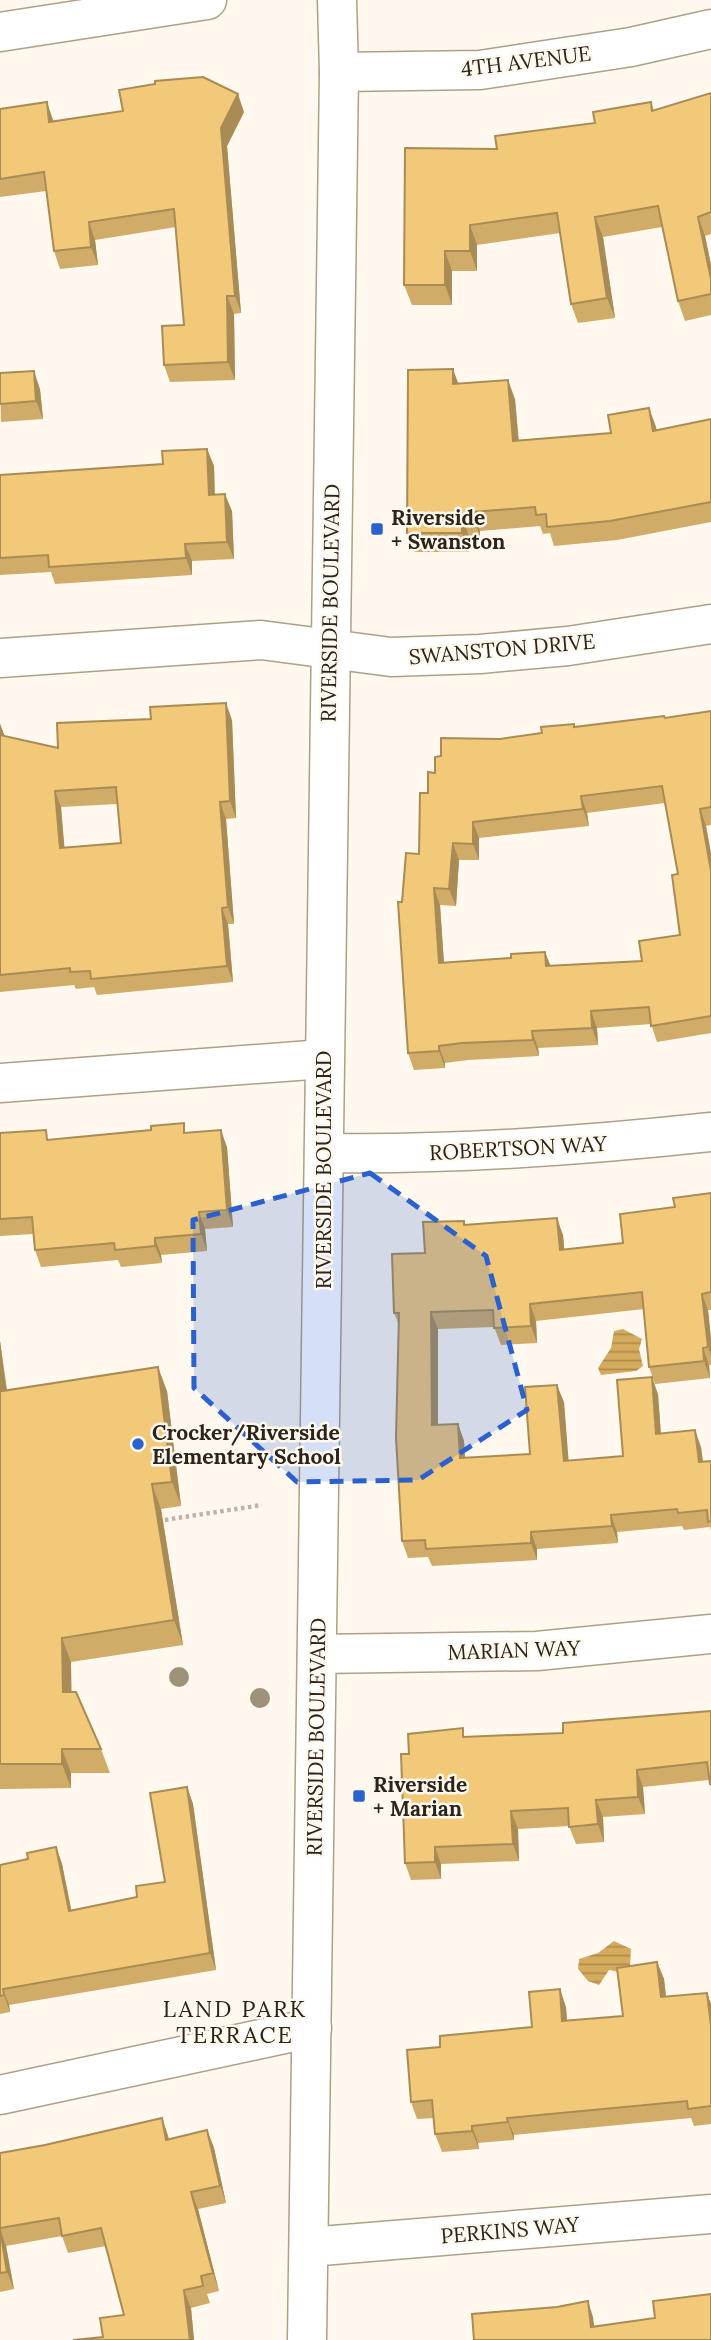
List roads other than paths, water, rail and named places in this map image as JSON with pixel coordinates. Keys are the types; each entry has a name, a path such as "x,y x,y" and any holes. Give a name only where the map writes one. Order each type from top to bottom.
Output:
{"street":[{"path":"0,32 208,0"},
{"name":"RIVERSIDE BOULEVARD","path":"307,2340 337,0"},
{"name":"4TH AVENUE","path":"338,72 480,70 605,51 711,29"},
{"name":"SWANSTON DRIVE","path":"0,658 261,640 404,657 480,654 568,646 711,624"},
{"path":"0,1083 324,1059"},
{"name":"ROBERTSON WAY","path":"324,1153 472,1152 579,1146 711,1132"},
{"name":"MARIAN WAY","path":"317,1654 537,1651 711,1634"},
{"path":"0,2095 312,2028"},
{"name":"PERKINS WAY","path":"309,2247 711,2214"}],"place":[{"name":"Riverside + Swanston","path":"377,529"},
{"name":"Crocker/Riverside Elementary School","path":"138,1444"},
{"name":"Riverside + Marian","path":"359,1796"}],"district":[{"name":"LAND PARK TERRACE","path":"235,2021"}]}
